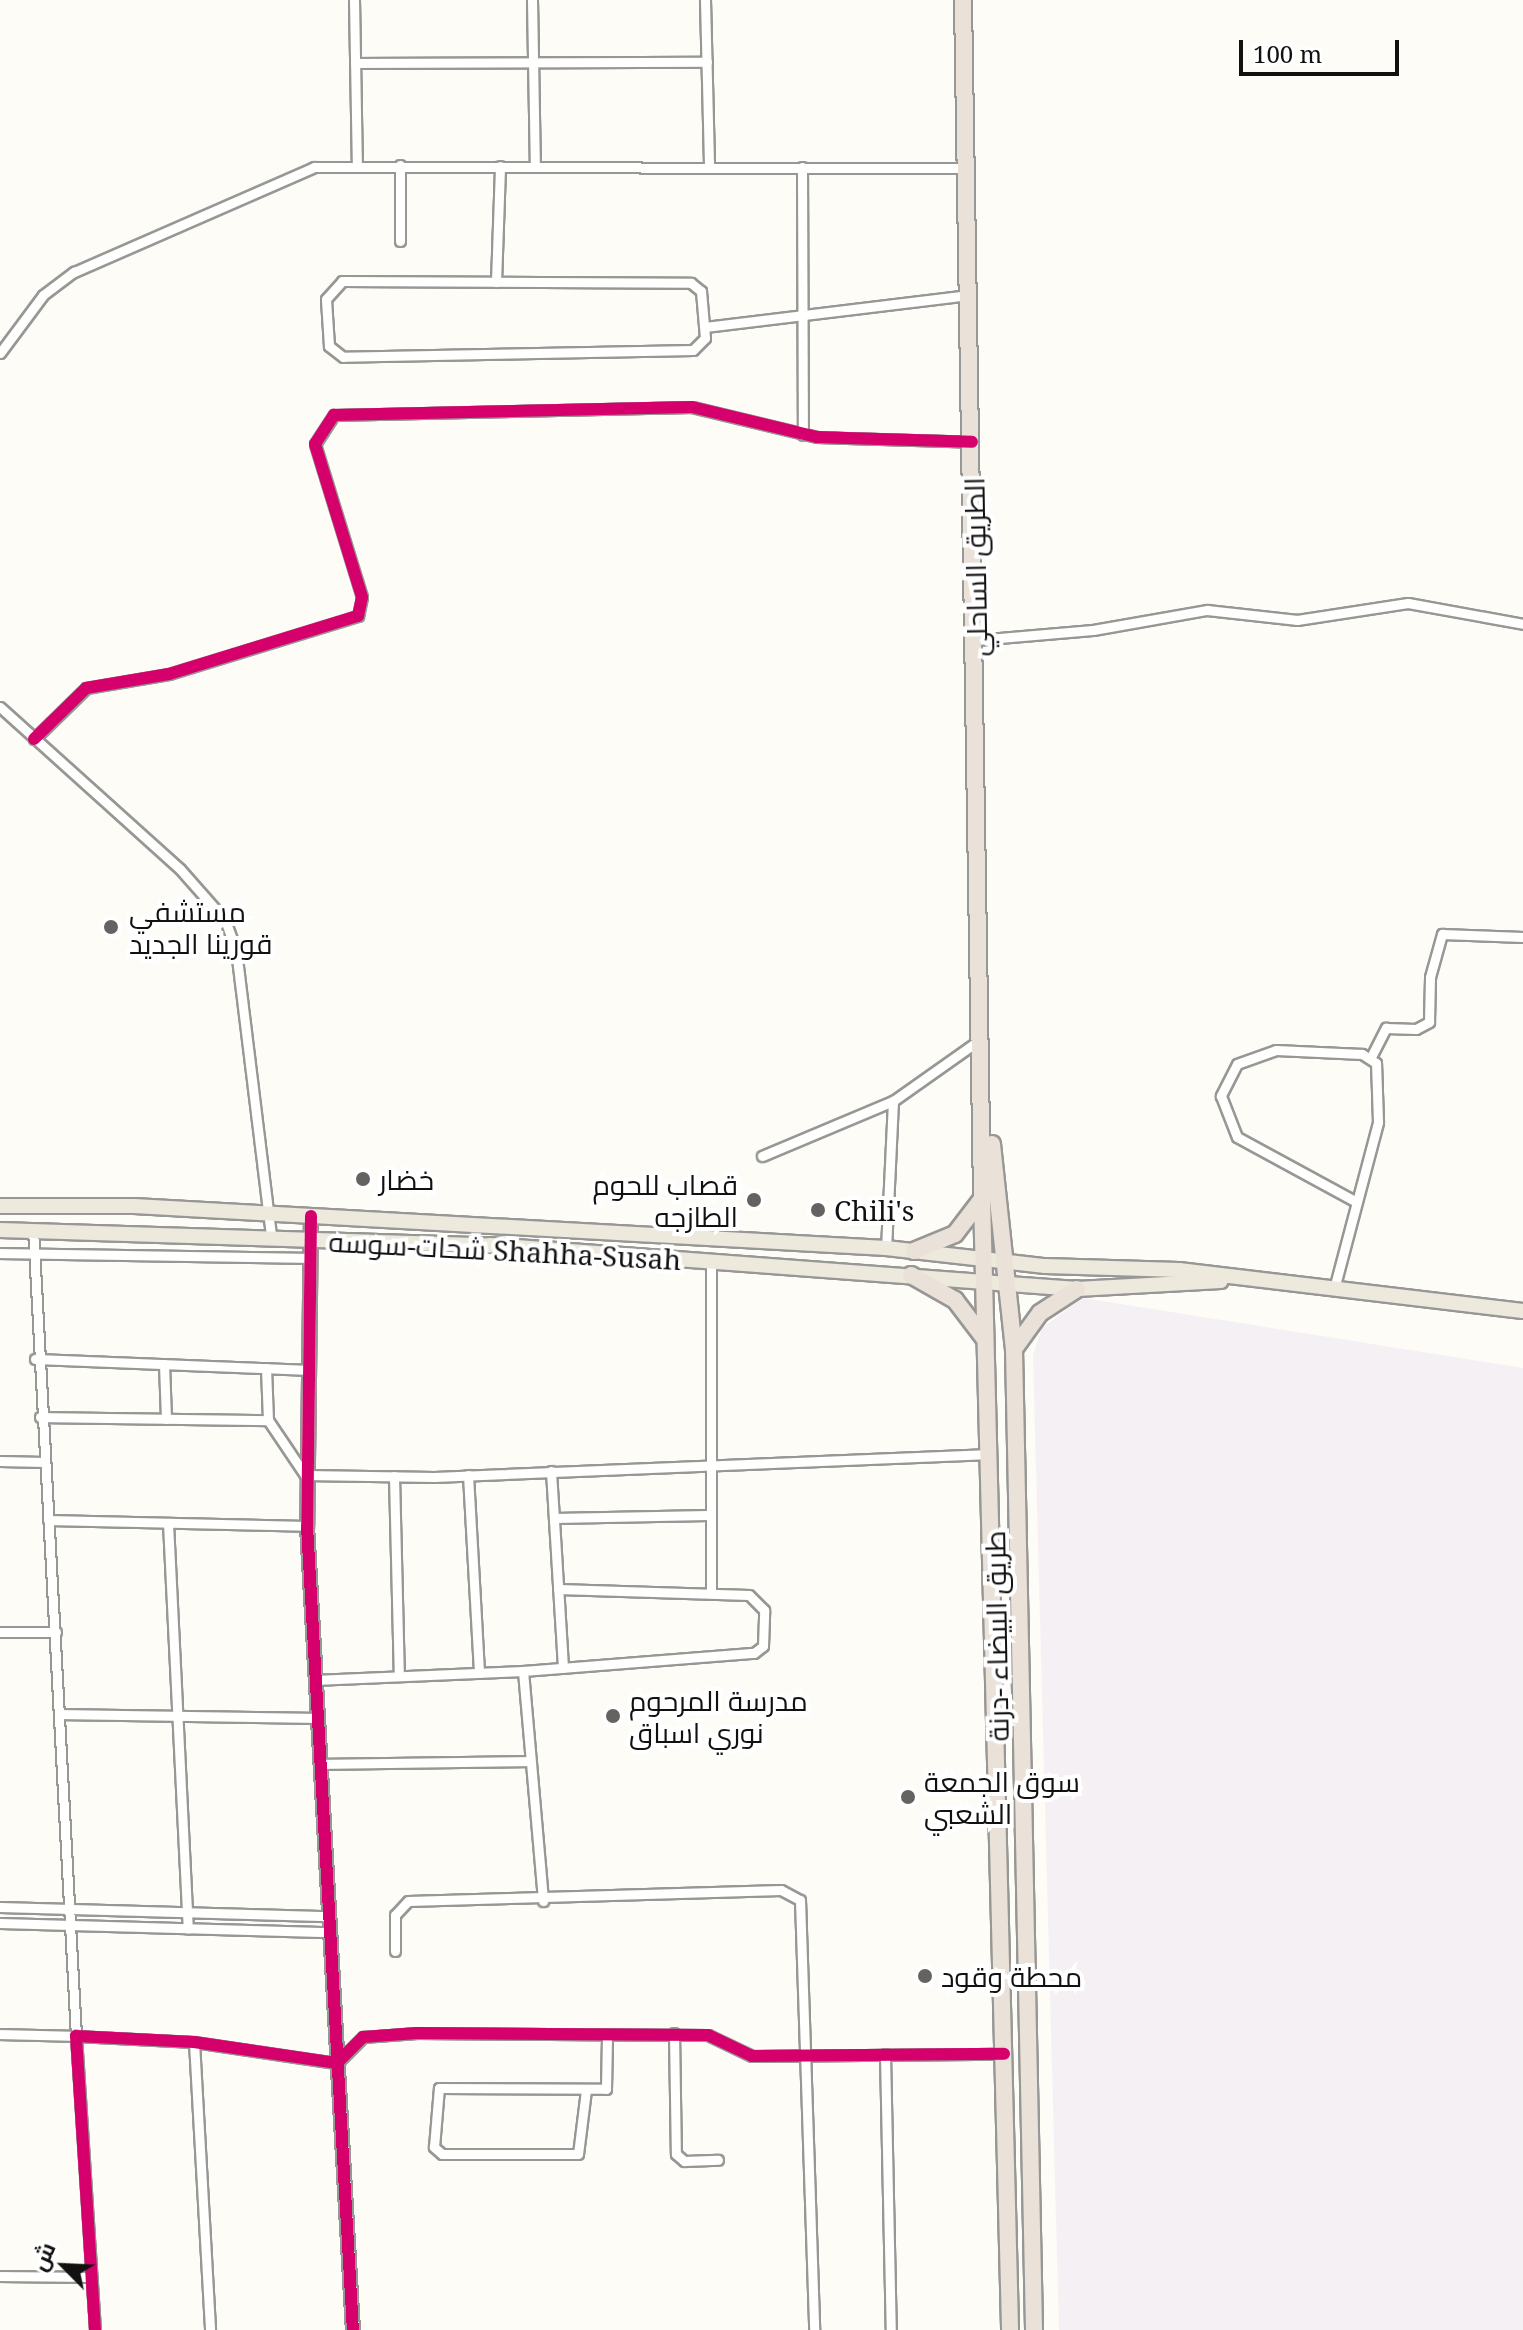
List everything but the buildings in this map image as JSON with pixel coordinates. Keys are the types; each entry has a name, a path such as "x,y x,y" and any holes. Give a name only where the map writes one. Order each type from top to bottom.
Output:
{"highway":[{"name":"الطريق الساحلي","path":"963,0 983,991"},
{"name":"طريق البيضاء -درنة","path":"983,991 983,1260 991,1454 1010,2330"},
{"name":"طريق البيضاء -درنة","path":"983,991 995,1210 1009,1284 1014,1349 1034,2330"},
{"path":"914,1251 955,1234 982,1198"},
{"path":"911,1275 955,1300 985,1340"},
{"path":"1014,1349 1040,1313 1077,1289"}],"main road":[{"name":"شحات-سوسه Shahha-Susah","path":"0,1206 311,1216 886,1248 983,1260 1229,1279"},
{"name":"شحات-سوسه Shahha-Susah","path":"0,1230 271,1235 311,1240 911,1275 1077,1289 1229,1279"},
{"path":"1229,1279 1523,1311"}],"street":[{"path":"354,0 357,165"},
{"path":"532,0 535,166"},
{"path":"705,0 709,166"},
{"path":"355,63 707,62"},
{"path":"0,353 43,295 74,272 296,173 357,165 966,168"},
{"path":"400,165 400,241"},
{"path":"496,282 500,166"},
{"path":"802,167 803,435"},
{"path":"337,283 691,283 701,291 705,327 704,342 693,350 343,357 329,346 326,299 337,283"},
{"path":"705,327 803,318 969,295"},
{"path":"34,739 73,696 94,685 169,674 358,616 362,597 315,444 334,415 692,407 803,435 972,442"},
{"path":"976,640 1093,630 1207,610 1297,620 1408,603 1523,624"},
{"path":"0,707 180,869 225,920 236,950 261,1195 270,1215 271,1235"},
{"path":"1334,1289 1382,1098 1371,1057 1386,1028 1416,1029 1429,1022 1432,962 1442,934 1523,937"},
{"path":"762,1156 893,1101 981,1039"},
{"path":"1355,1201 1237,1137 1221,1096 1237,1064 1261,1051 1371,1057"},
{"path":"886,1248 893,1101"},
{"path":"311,1216 305,1475 316,1718 353,2330"},
{"path":"33,1229 35,1359 56,1632 76,2036 95,2330"},
{"path":"0,1253 310,1258"},
{"path":"711,1262 707,1464 711,1590"},
{"path":"35,1359 306,1370"},
{"path":"164,1364 166,1419"},
{"path":"266,1368 268,1420 305,1475"},
{"path":"40,1417 268,1420"},
{"path":"305,1475 468,1475 991,1454"},
{"path":"0,1461 44,1462"},
{"path":"551,1471 563,1668"},
{"path":"468,1475 479,1673"},
{"path":"394,1476 399,1676"},
{"path":"554,1518 708,1515"},
{"path":"48,1520 307,1526"},
{"path":"168,1523 188,1929"},
{"path":"314,1680 523,1671 759,1651 765,1639 757,1598 711,1590 558,1589"},
{"path":"0,1632 56,1632"},
{"path":"523,1671 543,1901"},
{"path":"61,1714 316,1718"},
{"path":"319,1764 530,1761"},
{"path":"395,1951 402,1903 791,1894 805,1911 814,2330"},
{"path":"0,1907 329,1916"},
{"path":"0,1923 330,1932"},
{"path":"0,2034 194,2042 337,2063 371,2035 607,2037 674,2033 721,2038 752,2056 808,2053 1004,2054"},
{"path":"674,2033 676,2154 684,2161 718,2160"},
{"path":"586,2090 578,2154 442,2154 434,2147 439,2088 586,2090 608,2084 607,2037"},
{"path":"194,2042 210,2330"},
{"path":"885,2054 891,2330"},
{"path":"0,2276 91,2277"}],"shaded area":[{"path":"1083,1298 1523,1368 1523,2330 1059,2330 1033,1355 1042,1328"}],"cycle path":[{"path":"34,739 86,688 169,674 358,616 362,597 315,444 334,415 692,407 817,437 972,442"},
{"path":"311,1216 307,1526 353,2330"},
{"path":"95,2330 76,2036 194,2042 337,2063 363,2037 417,2033 708,2035 752,2056 1004,2054"}],"place":[{"name":"مستشفي قورينا الجديد","path":"111,927"},
{"name":"خضار","path":"363,1179"},
{"name":"قصاب للحوم الطازجه","path":"754,1200"},
{"name":"Chili's","path":"818,1210"},
{"name":"مدرسة المرحوم نوري اسباق","path":"613,1716"},
{"name":"سوق الجمعة الشعبي","path":"908,1797"},
{"name":"محطة وقود","path":"925,1976"}]}
